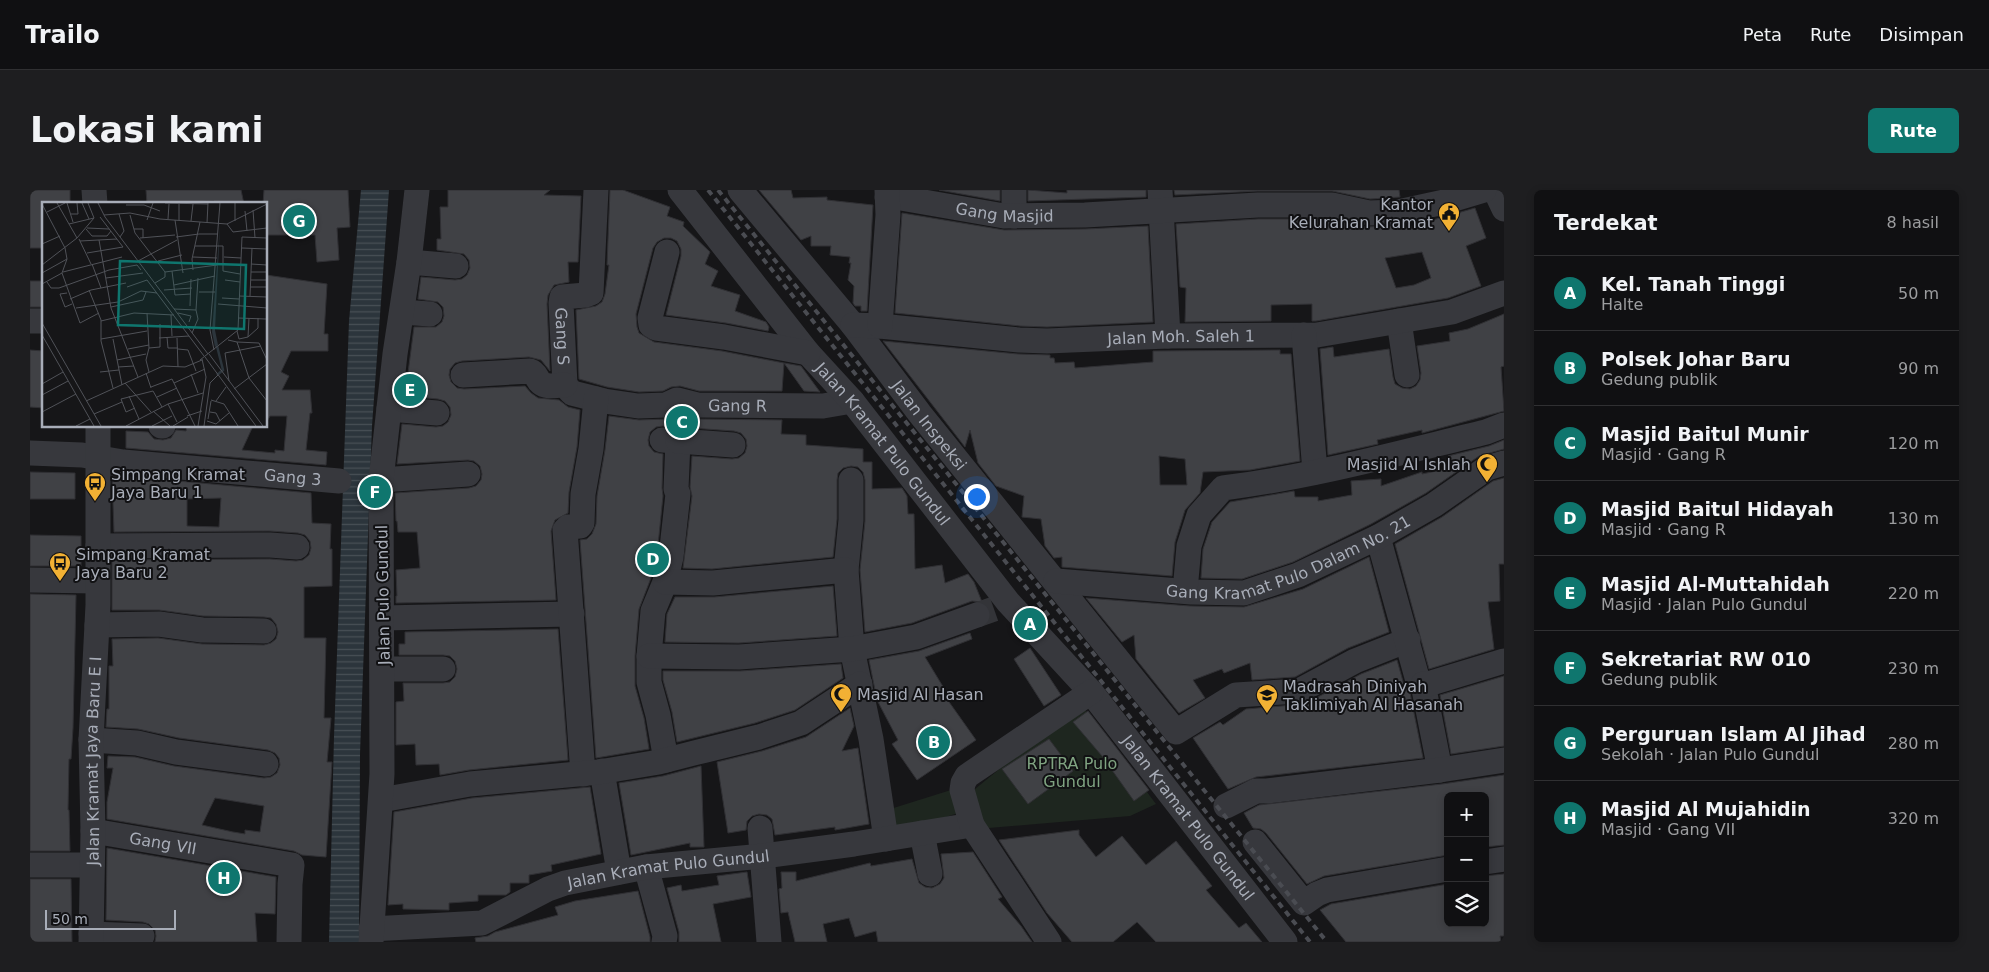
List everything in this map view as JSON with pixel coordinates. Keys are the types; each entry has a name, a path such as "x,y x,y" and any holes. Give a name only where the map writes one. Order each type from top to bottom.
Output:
{"street":[{"name":"Jalan Pulo Gundul","path":"372,925 381,800 383,669 382,480 389,409 417,190"},
{"name":"Gang S","path":"596,190 591,293 562,297 565,385 572,393 596,399"},
{"name":"Jalan Kramat Pulo Gundul","path":"680,190 808,353 852,401 993,609 1090,692 1285,942"},
{"path":"1014,190 1014,216"},
{"name":"Gang Masjid","path":"880,326 887,194 1004,216 1077,216 1161,200 1258,205 1332,205 1369,213 1398,212 1444,202 1484,190"},
{"path":"1495,190 1504,209"},
{"name":"Jalan Inspeksi","path":"750,193 920,414 1176,732 1236,695 1299,691 1355,661 1408,640"},
{"path":"1161,200 1168,336"},
{"path":"667,252 650,318 651,325 656,328 724,337 808,353"},
{"path":"409,262 456,266"},
{"name":"Jalan Moh. Saleh 1","path":"853,326 880,326 1019,340 1047,341 1168,336 1316,335 1452,312 1504,293"},
{"path":"402,312 430,314"},
{"path":"1399,321 1407,375"},
{"path":"1304,335 1316,472"},
{"path":"463,376 530,371 534,372 541,384 547,386 565,385"},
{"path":"596,399 582,494 582,523 580,526 568,527 565,530 572,614 576,700 593,773 623,866 665,936 664,942"},
{"name":"Gang R","path":"596,399 638,406 666,405 677,400 698,405 823,406 852,401"},
{"path":"389,409 437,412"},
{"path":"1185,592 1189,546 1199,515 1223,488 1270,482 1316,472 1486,432 1504,426"},
{"name":"Jalan Kramat Jaya Baru E I","path":"91,938 92,740 97,625 98,428"},
{"path":"666,760 658,715 649,682 648,656 653,611 665,582 671,557 675,525 670,441 733,445"},
{"name":"Gang 3","path":"30,453 98,457 123,462 339,481"},
{"name":"Gang Kramat Pulo Dalam No. 21","path":"1056,581 1185,592 1244,593 1298,575 1378,537 1434,505 1487,468 1504,463"},
{"path":"382,480 468,474"},
{"path":"851,480 850,529 846,570 852,649 871,739 885,833"},
{"path":"1378,537 1418,681 1423,684 1440,770"},
{"path":"98,546 270,545 297,547"},
{"path":"665,582 713,583 846,570"},
{"path":"30,580 97,580"},
{"path":"648,656 739,656 852,649 916,637 993,609"},
{"path":"383,618 572,614"},
{"path":"97,625 158,624 202,630 264,631"},
{"path":"1423,684 1504,661"},
{"path":"383,669 443,669"},
{"path":"381,800 470,784 593,773 666,760 760,737 801,723 860,684"},
{"path":"1049,942 972,825 962,790 963,783 967,776 1090,692"},
{"path":"92,740 137,743 176,752 266,764"},
{"path":"1226,806 1256,790 1267,791 1440,770 1504,760"},
{"name":"Jalan Kramat Pulo Gundul","path":"372,925 468,912 511,902 623,866 774,846 885,833 922,833 972,825"},
{"name":"Gang VII","path":"93,832 292,865 289,942"},
{"path":"922,833 930,874"},
{"path":"1255,842 1304,903 1316,894 1327,890 1444,870"},
{"path":"769,942 774,846"},
{"path":"1489,861 1504,859"},
{"path":"30,865 92,865"},
{"path":"91,938 142,936"}],"green space":[{"name":"RPTRA Pulo Gundul","path":"1080,703 1156,804 1130,816 977,829 969,794"},
{"path":"951,790 958,813 892,835 884,811"}],"shaded area":[{"path":"361,190 389,190 372,426 360,754 359,942 329,942 334,737 349,321"}],"building":[{"path":"30,190 70,190 70,202 42,202 42,248 30,248"},
{"path":"146,190 241,190 244,202 214,201 147,202"},
{"path":"264,190 348,190 350,227 337,228 339,260 317,262 315,235 268,235 268,202 263,202"},
{"path":"448,190 550,190 544,195 581,196 578,262 568,262 569,282 554,285 548,295 550,371 541,360 529,357 462,361 455,363 450,369 449,375 451,382 457,388 525,386 538,398 559,400 568,407 580,410 568,513 555,520 551,531 556,600 396,603 396,570 420,568 417,532 398,532 395,493 469,488 476,486 481,480 482,474 480,466 474,461 468,460 397,464 402,424 443,426 448,422 451,415 450,407 445,401 405,396 414,327 436,327 442,322 444,316 443,307 438,302 418,299 421,277 462,279 467,275 470,268 469,260 464,254 437,250 437,239 441,239 440,207 448,207"},
{"path":"610,190 623,190 670,207 667,216 684,222 683,226 710,252 705,264 718,271 711,286 740,295 735,311 766,322 769,327 768,331 666,315 681,256 681,249 677,241 671,238 664,238 657,242 653,248 636,314 639,333 654,342 722,351 784,363 782,391 699,391 680,386 671,387 663,391 639,392 607,387 579,379 576,310 596,306 602,302 605,294 609,265 607,265"},
{"path":"759,190 791,190 793,198 827,197 827,200 873,205 867,311 861,311 861,306 855,306 853,303 854,286 848,280 851,263 849,263 850,257 830,255 831,246 811,246 811,236 801,240"},
{"path":"939,190 1000,190 1000,201"},
{"path":"1028,190 1067,193 1067,190 1146,190 1146,197 1028,201"},
{"path":"1174,190 1399,190 1400,197 1370,199 1332,191 1258,191 1175,195"},
{"path":"1475,208 1486,238 1466,246 1481,286 1448,298 1316,321 1312,321 1312,304 1271,305 1271,321 1185,322 1186,288 1180,287 1176,224 1258,219 1330,219 1366,227 1404,225 1405,228","holes":["1422,252 1431,278 1414,285 1396,288 1385,258"]},
{"path":"902,213 1004,230 1148,226 1153,322 1047,327 895,313"},
{"path":"268,275 327,284 324,334 328,334 328,351 291,351 281,372 289,376 282,390 310,390 312,413 310,413 306,450 327,452 326,465 126,448 126,431 148,432 154,439 163,440 171,438 176,430 186,431 187,428 252,428 242,450 275,453 275,450 284,451 287,416 270,416 268,420"},
{"path":"30,281 42,281 42,307 30,307"},
{"path":"1504,314 1504,366 1501,367 1504,411 1422,433 1422,430 1377,440 1378,444 1328,455 1320,349 1333,347 1334,357 1389,349 1395,384 1402,388 1410,389 1416,386 1420,380 1421,373 1417,346 1450,341 1449,333 1468,329"},
{"path":"883,341 1018,354 1050,355 1050,358 1054,358 1055,363 1074,362 1075,368 1153,362 1153,351 1280,350 1280,354 1291,354 1300,461 1250,470 1203,472 1200,493 1185,510 1175,542 1172,576 1062,567 1062,557 1054,558 1045,546 1041,519 1022,517 1024,496 996,486 978,463 970,430 965,447","holes":["1159,456 1185,459 1187,485 1160,485"]},
{"path":"30,350 42,351 42,408 30,407"},
{"path":"784,363 801,366 820,392 804,391"},
{"path":"678,415 697,419 782,420 781,434 806,435 806,445 863,449 863,462 872,462 872,489 902,488 907,496 908,514 914,514 915,569 942,565 945,583 968,574 974,582 982,602 972,601 912,623 865,632 860,570 865,521 865,480 863,472 858,467 851,466 843,468 838,473 837,519 833,557 712,569 683,568 692,496 690,487 692,456 739,458 745,453 746,439 741,433 734,431 656,427 650,432 648,440 649,446 654,452 663,454 663,496 657,555 651,578 639,609 635,656 635,686 644,718 649,749 596,758 580,540 587,539 592,534 596,524 597,496 609,416 639,420 667,419"},
{"path":"1504,440 1504,449 1479,456 1426,493 1371,524 1293,562 1242,579 1201,578 1203,549 1212,522 1230,502 1294,491 1295,497 1318,497 1318,501 1352,495 1351,481 1381,479 1381,486 1422,472 1422,474 1451,468 1448,456 1489,446"},
{"path":"30,472 75,473 75,499 30,499"},
{"path":"112,475 311,493 312,523 331,524 332,586 304,587 304,638 326,638 324,718 331,718 327,762 332,762 326,857 302,855 294,851 107,819 107,802 113,768 107,768 108,756 135,757 174,766 264,778 271,777 277,773 280,765 279,758 275,753 268,750 179,738 138,729 106,727 107,709 109,709 109,666 113,666 112,639 158,638 202,644 264,645 276,639 278,632 276,624 271,618 264,617 203,616 159,610 112,610 112,560 270,559 296,561 303,560 309,555 311,548 310,541 305,535 298,533 270,531 114,532","holes":["221,498 219,527 187,526 187,499","215,798 264,806 260,832 245,830 245,834 202,825"]},
{"path":"1504,478 1504,564 1499,564 1500,601 1488,602 1494,649 1429,669 1395,544 1442,517 1493,481"},
{"path":"30,535 81,536 81,566 30,566"},
{"path":"1369,557 1389,632 1348,648 1295,677 1252,680 1250,663 1224,673 1222,669 1193,680 1205,698 1179,713 1136,659 1134,635 1122,642 1086,598 1190,606 1244,607 1303,589"},
{"path":"833,586 837,636 739,643 665,642 667,614 675,597 714,597"},
{"path":"30,594 76,595 73,728 71,759 69,759 68,810 70,851 30,851"},
{"path":"558,629 568,760 469,770 440,775 439,764 416,765 415,744 396,745 396,702 404,701 403,683 450,682 455,677 457,669 455,661 450,656 399,655 399,644 405,644 405,632"},
{"path":"970,633 972,639 925,657 945,690 942,692 976,740 917,780 892,744 898,740 877,700 869,660 919,651"},
{"path":"1030,648 1061,695 1044,706 1014,659"},
{"path":"1397,660 1404,685 1410,693 1423,758 1256,777 1228,789 1193,738 1220,722 1223,725 1246,709 1305,704 1361,674"},
{"path":"841,664 843,678 795,710 755,723 677,742 672,712 663,680 663,671 740,671"},
{"path":"1504,676 1504,746 1451,754 1440,695"},
{"path":"850,708 854,726 842,751 858,748 869,824 835,830 835,827 775,835 772,819 767,815 759,814 752,816 747,821 746,830 728,833 717,762 762,751 806,737"},
{"path":"1088,711 1149,790 1134,801 1102,756 1073,722"},
{"path":"1049,739 1073,771 1028,804 1002,769"},
{"path":"701,766 704,847 690,847 690,843 631,855 619,783 663,776"},
{"path":"1504,775 1504,845 1489,847 1489,792 1444,792 1444,856 1324,876 1307,884 1266,833 1261,829 1253,828 1244,813 1259,805"},
{"path":"590,787 601,854 551,865 552,871 529,875 529,883 510,883 510,892 506,895 478,895 478,901 449,903 449,910 403,909 403,904 388,905 394,812 472,798"},
{"path":"1079,830 1079,835 1096,857 1122,836 1146,865 1176,841 1212,886 1206,890 1239,928 1246,923 1262,942 1156,942 1137,922 1113,942 1072,942 1047,913 999,840"},
{"path":"107,848 276,877 275,914 255,913 257,942 155,942 155,930 149,924 106,920"},
{"path":"973,852 1002,897 998,899 1032,942 878,942 876,931 855,937 849,918 823,924 827,942 795,942 788,912 781,913 779,889 782,888 781,872 796,872 796,881 870,863 871,866 912,859 919,883 925,887 932,888 940,884 944,878 941,854"},
{"path":"747,872 751,897 713,904 721,942 679,942 679,932 667,888 681,885 682,891 719,885 717,876"},
{"path":"1504,874 1504,936 1500,936 1501,942 1346,942 1320,910 1331,904 1444,885 1444,927 1489,927 1489,876"},
{"path":"30,879 71,879 72,942 30,942"},
{"path":"638,891 650,942 476,942 475,938 488,936 495,932 558,915 555,907 575,901"}],"tunnel":[{"path":"977,615 994,609"}],"railway":[{"path":"708,190 1310,942"},
{"path":"718,190 1327,942"}],"place":[{"name":"Perguruan Islam Al Jihad","path":"299,221"},
{"name":"Kantor Kelurahan Kramat","path":"1449,232"},
{"name":"Masjid Al-Muttahidah","path":"410,390"},
{"name":"Masjid Baitul Munir","path":"682,422"},
{"name":"Masjid Al Ishlah","path":"1487,483"},
{"name":"Sekretariat RW 010","path":"375,492"},
{"name":"Simpang Kramat Jaya Baru 1","path":"95,502"},
{"name":"Masjid Baitul Hidayah","path":"653,559"},
{"name":"Simpang Kramat Jaya Baru 2","path":"60,582"},
{"name":"Kel. Tanah Tinggi","path":"1030,624"},
{"name":"Masjid Al Hasan","path":"841,713"},
{"name":"Madrasah Diniyah Taklimiyah Al Hasanah","path":"1267,714"},
{"name":"Polsek Johar Baru","path":"934,742"},
{"name":"Masjid Al Mujahidin","path":"224,878"}]}
